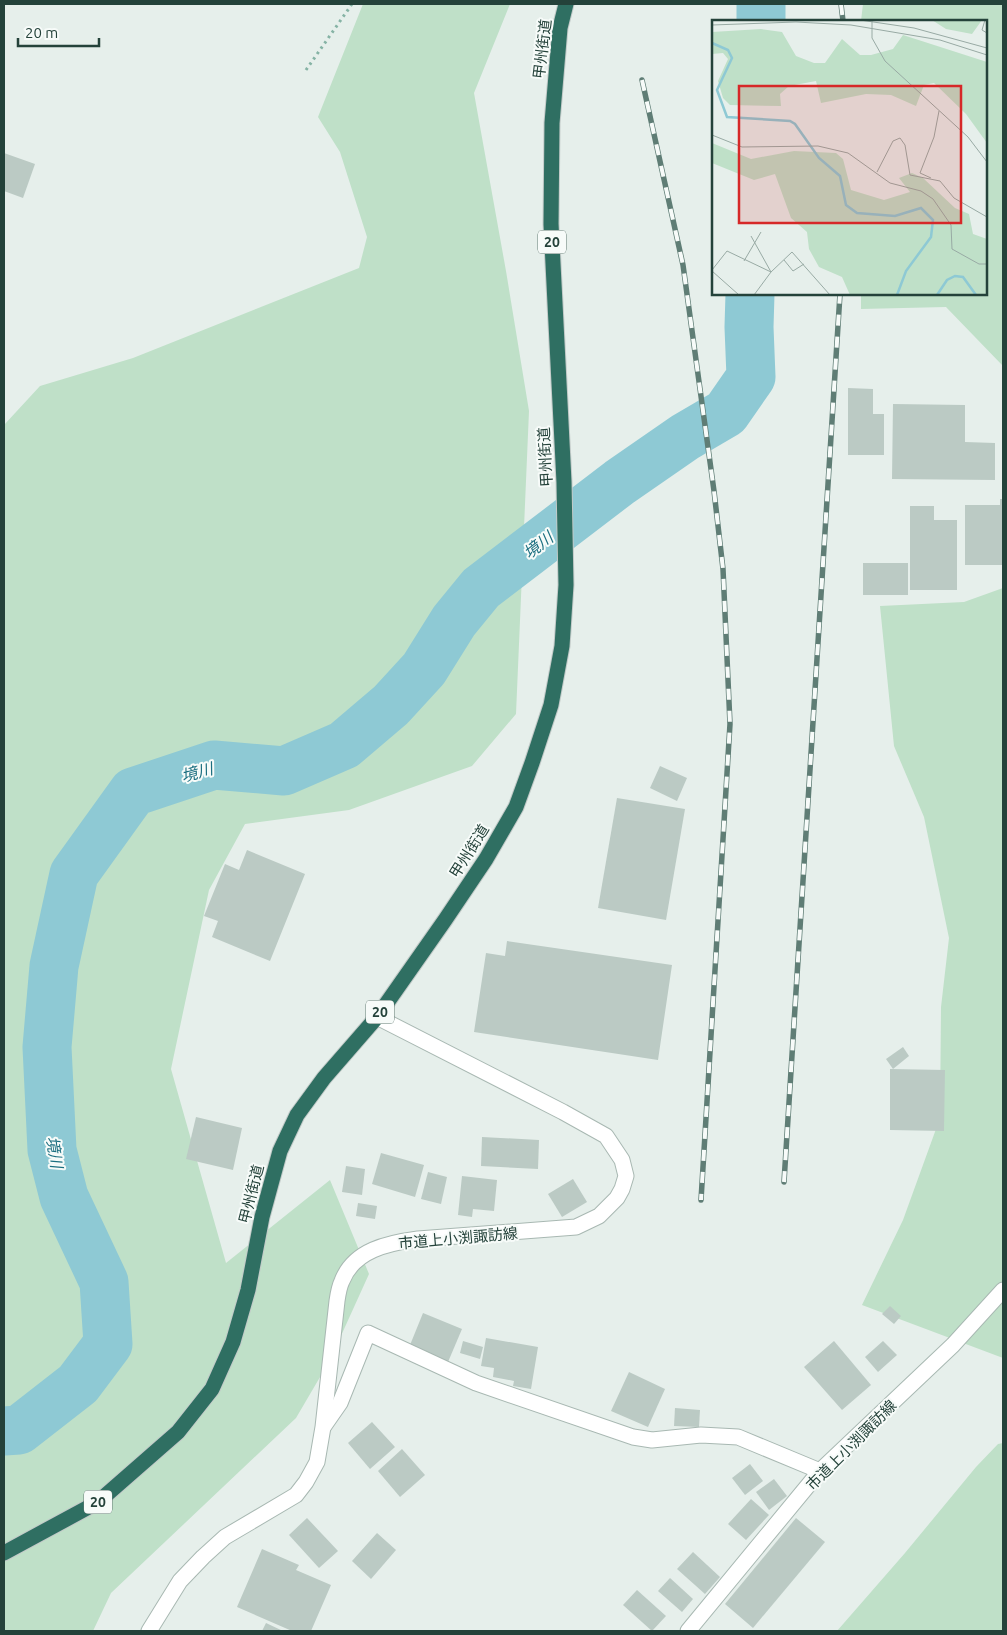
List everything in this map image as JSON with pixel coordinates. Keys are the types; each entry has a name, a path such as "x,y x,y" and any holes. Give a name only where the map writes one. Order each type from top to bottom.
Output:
{"highway":[{"name":"甲州街道","path":"4,1553 98,1502 178,1432 212,1389 233,1342 248,1290 262,1217 280,1152 297,1115 324,1078 377,1017 446,920 486,859 516,807 532,763 550,705 562,646 566,585 564,482 550,224 552,123 560,28 566,4"}],"street":[{"name":"市道上小渕諏訪線","path":"149,1631 180,1582 203,1557 225,1538 296,1495 306,1482 317,1462 323,1427 337,1301 342,1281 356,1259 372,1250 397,1242 576,1227 600,1216 620,1194 626,1176 622,1160 606,1136 377,1017"},
{"name":"市道上小渕諏訪線","path":"688,1631 820,1471 953,1345 1003,1290"},
{"path":"323,1427 340,1403 368,1332 476,1383 633,1437 652,1440 701,1435 738,1437 820,1471"}],"path":[{"path":"306,70 352,4"}],"green space":[{"path":"363,4 510,4 474,93 529,411 516,714 472,766 349,810 245,824 209,890 171,1069 226,1263 330,1180 369,1274 330,1360 296,1418 111,1593 93,1631 4,1631 4,425 40,386 133,358 359,268 367,237 340,152 318,117"},
{"path":"863,4 1003,4 1003,366 946,307 861,309 861,295 987,295 987,20 861,20"},
{"path":"1003,588 1003,1358 862,1305 903,1220 940,1118 941,1007 949,938 924,817 894,746 880,606 964,602"},
{"path":"1003,1443 1003,1631 837,1631 976,1467 998,1444"}],"building":[{"path":"4,153 35,164 23,198 4,191"},
{"path":"848,388 873,389 873,414 884,414 884,455 848,455"},
{"path":"893,404 965,405 965,442 995,443 995,480 892,479"},
{"path":"1000,499 1003,499 1003,565 965,565 965,505 1000,505"},
{"path":"910,506 934,506 934,520 957,520 957,590 910,590"},
{"path":"863,563 908,563 908,595 863,595"},
{"path":"660,766 687,778 677,801 650,788"},
{"path":"617,798 685,809 666,920 598,908"},
{"path":"247,850 305,874 270,961 212,937 218,921 204,916 225,864 239,870"},
{"path":"507,941 672,965 658,1060 474,1032 486,953 505,956"},
{"path":"903,1047 909,1056 893,1069 886,1059"},
{"path":"890,1069 945,1070 944,1131 890,1130"},
{"path":"196,1117 242,1128 233,1170 186,1159"},
{"path":"482,1137 539,1140 538,1169 481,1166"},
{"path":"381,1153 424,1165 415,1197 372,1184"},
{"path":"346,1166 365,1169 362,1195 342,1192"},
{"path":"428,1172 447,1177 441,1204 421,1199"},
{"path":"462,1176 497,1180 494,1211 473,1209 472,1217 458,1215"},
{"path":"573,1179 587,1202 562,1217 548,1194"},
{"path":"358,1203 377,1206 375,1219 356,1216"},
{"path":"890,1306 901,1316 894,1324 882,1314"},
{"path":"423,1313 462,1329 448,1362 410,1345"},
{"path":"486,1338 538,1347 531,1389 513,1386 514,1381 493,1377 494,1368 481,1366"},
{"path":"463,1341 483,1347 480,1359 460,1353"},
{"path":"834,1341 871,1385 842,1410 804,1367"},
{"path":"883,1341 897,1355 878,1372 865,1357"},
{"path":"629,1372 665,1389 648,1427 611,1411"},
{"path":"675,1408 700,1410 699,1427 674,1426"},
{"path":"372,1422 395,1447 370,1469 348,1443"},
{"path":"402,1449 425,1475 400,1497 378,1471"},
{"path":"750,1464 763,1481 745,1495 732,1478"},
{"path":"774,1479 787,1496 769,1510 756,1492"},
{"path":"751,1499 769,1515 746,1540 728,1524"},
{"path":"307,1518 338,1551 319,1568 289,1535"},
{"path":"796,1518 825,1542 753,1628 725,1604"},
{"path":"377,1533 396,1550 371,1579 352,1561"},
{"path":"262,1549 299,1565 296,1570 331,1585 311,1631 292,1631 237,1607"},
{"path":"693,1552 720,1577 705,1594 677,1569"},
{"path":"670,1578 693,1599 682,1612 658,1591"},
{"path":"637,1590 666,1616 652,1631 623,1605"},
{"path":"266,1623 283,1631 262,1631"}],"waterway":[{"name":"境川","path":"761,4 761,20"},
{"name":"境川","path":"4,1431 19,1430 78,1384 108,1344 104,1282 64,1197 52,1150 47,1047 54,966 74,874 133,792 214,765 284,771 344,745 391,705 424,669 454,621 481,588 620,482 685,437 726,413 751,377 750,295"}],"railway":[{"path":"841,4 843,20"},
{"path":"642,80 683,265 723,569 730,724 701,1200"},
{"path":"784,1182 840,295"}]}
